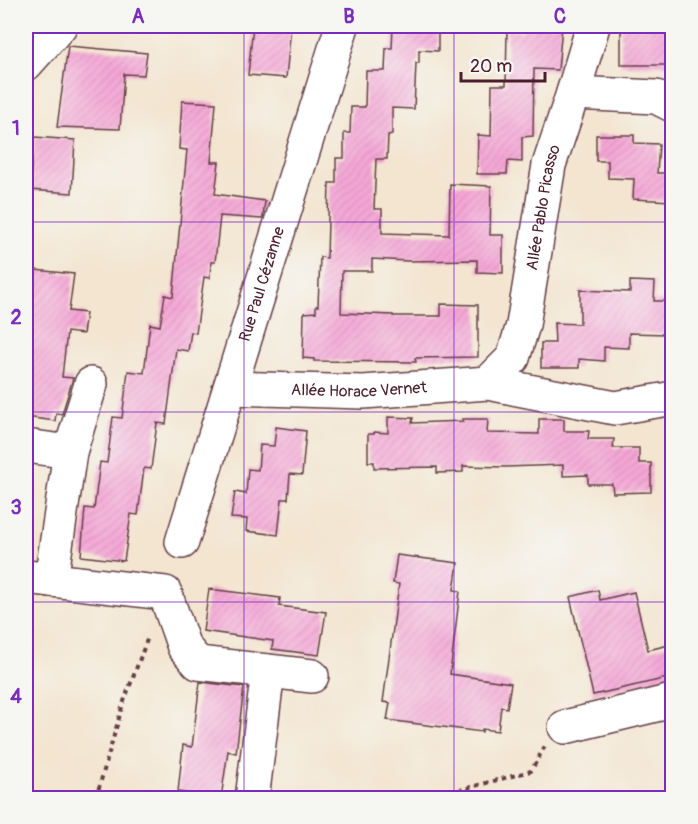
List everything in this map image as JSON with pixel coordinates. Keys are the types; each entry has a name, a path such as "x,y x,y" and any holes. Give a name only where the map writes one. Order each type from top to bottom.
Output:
{"street":[{"path":"26,64 60,26"},
{"name":"Rue Paul Cézanne","path":"182,542 342,26"},
{"name":"Allée Pablo Picasso","path":"488,383 513,358 523,325 549,165 593,26"},
{"path":"573,93 656,97 672,105"},
{"name":"Allée Horace Vernet","path":"230,388 363,392 488,383 615,408 668,399"},
{"path":"91,384 70,452 38,578 165,593 184,647 198,663 312,676"},
{"path":"26,446 70,452"},
{"path":"253,791 268,671"},
{"path":"565,727 672,701"}],"path":[{"path":"96,798 123,705 165,593"},
{"path":"396,798 441,795 531,771 543,748 565,727"}],"building":[{"path":"253,26 291,26 286,78 248,75"},
{"path":"393,26 438,26 438,51 419,50 419,63 416,63 414,109 392,108 392,134 388,135 387,159 376,159 374,209 382,209 382,233 449,235 450,184 491,186 490,235 503,235 503,273 477,272 477,260 372,259 372,271 342,271 341,313 441,316 441,304 478,305 478,357 415,358 416,362 314,361 314,359 303,358 304,313 316,312 316,306 318,306 320,257 327,258 329,183 336,183 336,158 344,158 344,133 350,133 351,107 365,107 366,71 385,71 386,48 392,48"},
{"path":"523,26 562,26 558,70 534,69 533,136 522,137 522,162 508,161 507,174 477,174 478,135 491,136 492,85 506,85 507,30 523,31"},
{"path":"621,26 672,26 672,65 621,65"},
{"path":"68,46 147,53 144,75 124,74 120,129 57,127"},
{"path":"182,101 216,103 211,162 219,162 215,194 265,201 263,217 262,219 220,216 215,262 211,262 210,278 204,277 196,333 191,332 188,351 176,349 166,424 157,423 151,469 144,468 138,515 131,514 124,561 81,556 85,508 94,509 100,462 107,463 113,417 122,418 128,371 144,373 150,324 160,326 165,295 173,297 187,150 179,149"},
{"path":"596,135 634,135 634,143 659,144 657,173 672,173 672,201 633,199 634,179 608,178 608,161 596,161"},
{"path":"34,137 75,140 72,193 29,190"},
{"path":"35,270 74,274 69,311 86,313 83,334 67,332 62,377 73,378 62,414 56,413 55,421 26,417 26,354"},
{"path":"630,281 655,282 654,301 667,301 667,334 629,333 629,348 604,347 604,361 579,359 579,368 541,368 541,343 555,343 554,323 580,324 580,290 630,292"},
{"path":"388,417 413,418 412,423 488,419 487,433 539,434 539,419 564,419 564,431 589,431 588,439 614,439 613,448 639,448 639,463 651,463 651,492 613,493 612,484 588,484 588,475 563,476 563,465 463,466 463,472 437,473 437,467 374,468 374,462 368,462 368,434 388,433"},
{"path":"276,427 306,431 302,475 290,474 288,499 282,499 278,535 246,531 247,519 231,518 235,492 246,494 248,469 258,470 260,445 274,446"},
{"path":"397,555 458,563 454,590 460,591 450,674 511,683 507,708 501,707 498,731 482,729 482,732 387,720 390,703 383,702 399,584 393,583"},
{"path":"209,589 280,598 279,606 326,612 319,655 272,649 273,641 203,631"},
{"path":"598,590 600,600 634,592 648,650 669,645 672,677 593,695 570,597"},
{"path":"200,682 244,687 236,753 228,751 221,798 178,792 183,745 192,747"}]}
